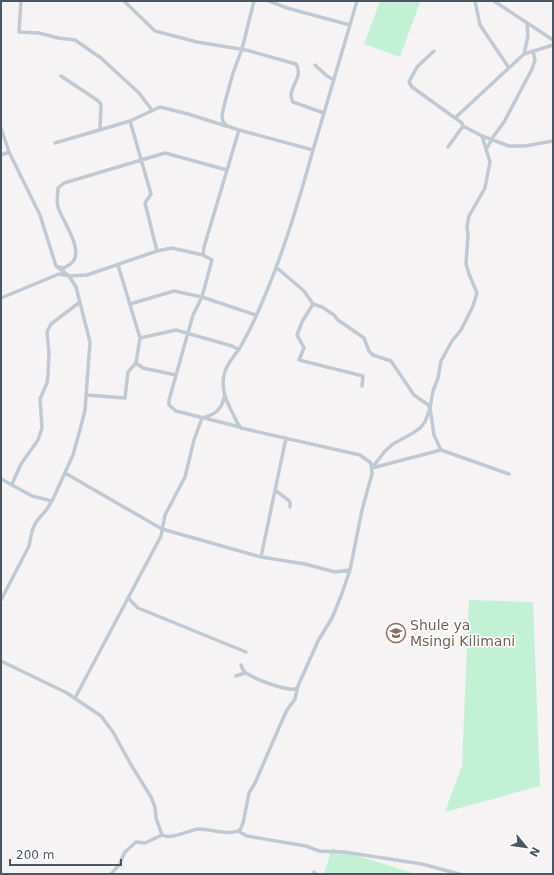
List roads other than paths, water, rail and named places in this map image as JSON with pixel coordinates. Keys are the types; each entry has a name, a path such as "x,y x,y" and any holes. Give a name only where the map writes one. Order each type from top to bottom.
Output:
{"street":[{"path":"22,1 19,32 39,33 58,38 75,40 101,58 139,93 152,110"},
{"path":"124,1 155,31 197,42 242,50 296,64 299,69 297,80 291,96 292,102 324,113"},
{"path":"227,126 223,122 222,116 233,73 242,50 254,1"},
{"path":"269,1 287,8 350,25"},
{"path":"202,418 216,413 223,402 224,374 239,350 256,315 276,267 292,223 357,1"},
{"path":"475,1 480,26 509,68"},
{"path":"494,1 553,40"},
{"path":"524,54 528,36 527,24"},
{"path":"455,118 524,54 553,45"},
{"path":"434,51 416,67 409,82 412,87 462,123 463,126 491,140 509,146 525,146 553,140"},
{"path":"487,148 504,122 532,69 535,60 533,52"},
{"path":"315,65 326,76 334,80"},
{"path":"61,76 97,100 100,104 100,129"},
{"path":"55,143 130,121 160,107 313,150"},
{"path":"130,121 151,194 145,203 157,251"},
{"path":"448,148 463,126"},
{"path":"1,128 9,152 40,215 56,266 69,276 76,287 90,342 82,426 73,455 52,501 36,522 32,531 29,546 1,600"},
{"path":"203,255 204,247 221,195 239,130"},
{"path":"238,831 242,827 249,793 255,784 280,723 295,699 298,686 318,641 336,611 350,570 372,468 378,458 394,444 420,428 425,422 438,378 441,361 468,317 473,306 477,293 466,264 468,236 467,226 469,216 485,188 490,162 487,148 482,136"},
{"path":"1,155 9,152"},
{"path":"56,266 64,268 70,264 74,260 76,251 58,206 58,188 64,183 165,153 227,170"},
{"path":"1,298 59,274 69,276 87,275 157,251 172,248 203,255 212,260 202,297 193,315 169,400 169,405 176,411 202,418 360,455 371,463 372,468"},
{"path":"86,394 125,398 128,372 136,363 140,338 118,265"},
{"path":"276,267 304,291 313,304 322,307 364,338 369,351 373,355 391,361 414,395 427,404 430,408 434,435 441,450"},
{"path":"130,304 174,291 202,297 256,315"},
{"path":"12,484 21,464 38,440 42,428 40,399 47,383 48,375 48,332 51,324 80,302"},
{"path":"313,304 302,322 297,335 304,348 299,360 363,376 362,386"},
{"path":"140,338 176,330 232,346 239,350"},
{"path":"136,363 143,368 176,376"},
{"path":"224,396 235,421 241,428"},
{"path":"75,698 161,536 165,515 184,476 202,418"},
{"path":"260,557 286,438"},
{"path":"372,468 441,450 510,474"},
{"path":"367,460 378,458"},
{"path":"65,473 162,529 260,557 305,564 335,572 350,570"},
{"path":"1,479 32,496 52,501"},
{"path":"275,491 290,502 290,507"},
{"path":"128,598 138,608 246,652"},
{"path":"1,661 67,693 101,716 113,732 151,797 162,835"},
{"path":"241,665 245,672 270,684 290,690 296,689 298,686"},
{"path":"236,676 245,672"},
{"path":"111,874 119,865 126,852 136,842 145,843 162,835 165,837 199,829 227,832 238,831 247,836 306,846 319,851 344,852 422,864 459,874"}],"place":[{"name":"Shule ya Msingi Kilimani","path":"396,633"}]}
